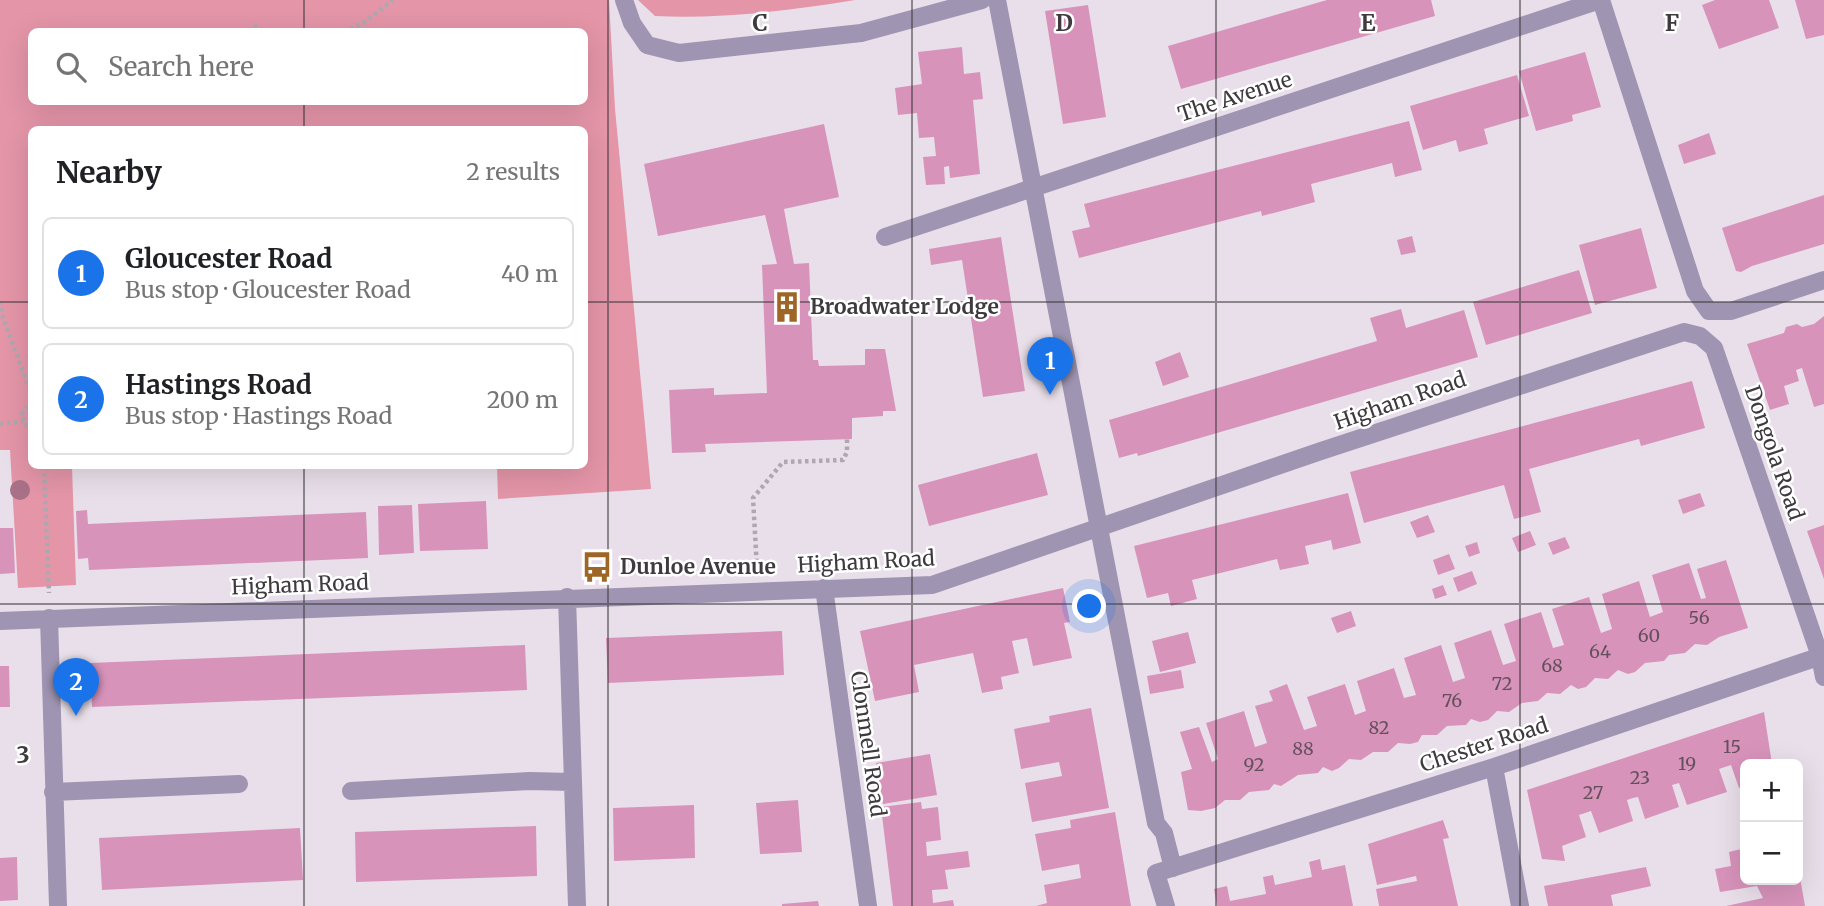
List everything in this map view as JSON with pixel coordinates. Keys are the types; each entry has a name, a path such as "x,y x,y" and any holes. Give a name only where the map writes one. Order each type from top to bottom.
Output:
{"street":[{"path":"624,0 632,23 647,45 679,53 861,33 982,0"},
{"path":"997,0 1156,822 1164,833 1166,906"},
{"path":"1600,0 1695,291 1709,311 1731,311 1824,280"},
{"name":"The Avenue","path":"885,237 1600,0"},
{"name":"Higham Road","path":"0,621 932,585 1098,526 1676,332 1694,332"},
{"name":"Dongola Road","path":"1694,332 1714,348 1822,656 1824,677"},
{"name":"Clonmell Road","path":"824,588 868,906"},
{"path":"567,597 577,906"},
{"path":"50,618 58,906"},
{"name":"Chester Road","path":"1164,871 1494,767 1822,656"},
{"path":"1494,767 1520,906"},
{"path":"351,791 529,781 572,782"},
{"path":"53,792 239,784"}],"path":[{"path":"352,28 393,0"},
{"path":"254,25 258,28"},
{"path":"0,301 28,386"},
{"path":"28,403 24,408 23,421 28,427"},
{"path":"0,424 23,421"},
{"path":"758,590 753,498 783,462 843,460 847,452 847,439"},
{"path":"44,469 50,618"}],"shaded area":[{"path":"0,0 609,0 615,109 651,489 498,499 497,469 588,469 588,126 28,126 28,469 72,469 76,585 18,588 10,450 0,450"},
{"path":"638,0 855,0 755,13 680,17 655,16"}],"building":[{"path":"1327,0 1431,0 1435,16 1181,89 1168,46"},
{"path":"1715,0 1769,0 1779,28 1719,49 1702,5"},
{"path":"1795,0 1824,0 1824,35 1806,39"},
{"path":"1088,5 1106,117 1063,124 1045,11"},
{"path":"962,47 964,74 980,72 983,99 973,100 980,174 950,178 949,166 944,167 945,184 926,185 923,157 936,156 934,137 919,138 917,113 898,115 895,88 922,84 918,52"},
{"path":"1585,52 1601,107 1572,115 1573,121 1536,131 1519,71"},
{"path":"1517,75 1529,116 1484,129 1488,144 1459,152 1456,140 1423,150 1410,106"},
{"path":"1409,121 1422,170 1395,177 1392,163 1311,184 1315,202 1262,216 1261,211 1079,258 1072,231 1090,227 1084,204"},
{"name":"Broadwater Lodge","path":"824,124 839,197 784,209 794,264 809,263 813,360 818,360 819,366 865,365 865,349 885,349 896,411 883,411 883,416 852,418 852,439 705,444 706,452 672,453 669,390 714,388 714,395 767,393 762,265 777,264 765,215 658,236 644,164"},
{"path":"1709,133 1716,154 1684,164 1678,145"},
{"path":"1824,195 1824,244 1752,266 1741,272 1736,271 1722,228"},
{"path":"1641,228 1657,288 1595,305 1579,245"},
{"path":"1412,236 1416,252 1401,255 1397,240"},
{"path":"1001,237 1025,391 983,397 962,260 931,265 929,249"},
{"path":"1579,270 1592,313 1486,345 1473,302"},
{"path":"1401,309 1406,328 1464,310 1478,357 1138,456 1137,453 1119,458 1109,420 1377,341 1370,318"},
{"path":"1824,316 1824,404 1814,407 1802,368 1796,370 1799,381 1784,386 1789,404 1770,410 1747,344 1784,333 1786,327 1814,324"},
{"path":"1180,352 1189,377 1163,386 1155,362"},
{"path":"1692,381 1705,428 1641,446 1639,439 1529,469 1541,512 1514,519 1504,485 1364,523 1350,472"},
{"path":"1037,453 1048,495 929,526 918,485"},
{"path":"1348,493 1361,543 1333,550 1331,540 1305,546 1309,564 1280,570 1277,559 1192,580 1197,599 1171,606 1168,593 1147,598 1134,546"},
{"path":"1700,493 1705,506 1683,514 1678,500"},
{"path":"486,501 488,549 420,551 418,504"},
{"path":"412,505 414,553 379,555 378,506"},
{"path":"87,510 88,524 366,512 368,558 89,570 88,558 78,559 76,511"},
{"path":"1428,515 1435,532 1417,538 1410,522"},
{"path":"1824,525 1824,579 1807,531"},
{"path":"0,528 13,528 15,573 0,574"},
{"path":"1530,531 1536,545 1518,552 1512,538"},
{"path":"1565,537 1570,548 1553,555 1548,543"},
{"path":"1477,542 1480,553 1469,557 1465,546"},
{"path":"1449,554 1455,569 1438,575 1433,560"},
{"path":"1726,560 1748,628 1719,637 1707,645 1695,644 1685,653 1669,655 1664,661 1645,663 1635,672 1628,674 1618,670 1608,679 1595,678 1586,687 1578,689 1571,685 1560,694 1547,693 1538,701 1522,703 1509,712 1497,711 1488,720 1480,722 1471,719 1466,725 1447,726 1437,735 1422,735 1418,742 1398,743 1388,752 1373,752 1361,760 1349,759 1332,771 1323,767 1318,773 1298,775 1281,786 1274,784 1269,790 1249,792 1240,800 1225,800 1215,808 1188,810 1181,772 1192,769 1180,732 1199,727 1212,762 1218,759 1206,723 1244,711 1255,747 1267,743 1255,706 1273,701 1269,691 1287,684 1304,730 1317,726 1307,697 1345,684 1355,715 1366,711 1357,681 1394,668 1404,698 1416,695 1404,658 1441,645 1453,682 1465,678 1454,643 1491,630 1503,665 1516,661 1504,624 1541,612 1553,648 1564,645 1552,609 1589,597 1601,633 1612,629 1602,594 1639,581 1650,617 1663,612 1652,575 1689,563 1701,599 1706,598 1697,569"},
{"path":"1472,571 1477,584 1458,592 1453,578"},
{"path":"1443,585 1447,595 1435,599 1432,589"},
{"path":"1063,588 1070,622 1064,623 1072,658 1033,666 1027,638 1012,641 1019,673 1001,677 1003,689 982,693 973,653 914,665 919,692 875,701 860,631"},
{"path":"1351,611 1356,626 1337,633 1331,618"},
{"path":"782,631 784,675 608,683 606,638"},
{"path":"1188,632 1196,663 1160,672 1152,641"},
{"path":"525,645 527,690 92,707 90,663"},
{"path":"0,666 9,666 10,707 0,707"},
{"path":"1181,670 1184,688 1150,694 1147,676"},
{"path":"1091,708 1109,808 1032,822 1025,783 1062,776 1059,762 1021,769 1014,729 1050,722 1049,716"},
{"path":"1764,712 1771,759 1740,759 1740,788 1731,765 1719,769 1727,792 1687,805 1679,783 1672,785 1679,807 1645,819 1638,797 1627,800 1633,821 1599,833 1591,811 1579,815 1586,837 1562,846 1565,861 1542,859 1527,790"},
{"path":"930,754 937,795 883,804 876,763"},
{"path":"798,800 802,852 760,854 756,803"},
{"path":"921,802 922,809 938,807 941,840 926,842 927,856 968,851 970,867 945,870 948,889 932,890 933,903 953,900 954,906 893,906 881,807"},
{"path":"694,805 695,858 614,861 613,808"},
{"path":"1115,812 1131,906 1036,906 1047,903 1044,885 1081,878 1079,864 1042,871 1035,834 1071,828 1070,820"},
{"path":"1443,820 1449,838 1443,839 1458,906 1379,906 1376,889 1417,881 1416,876 1377,885 1368,844"},
{"path":"536,826 537,876 356,882 355,832"},
{"path":"300,828 303,880 102,890 99,838"},
{"path":"1740,849 1740,885 1801,885 1805,906 1726,906 1763,898 1757,886 1720,892 1715,869 1731,866 1729,852"},
{"path":"17,857 18,900 0,901 0,858"},
{"path":"1320,859 1322,870 1345,865 1353,906 1217,906 1214,889 1227,886 1230,901 1266,894 1263,877 1273,875 1275,885 1312,877 1309,862"},
{"path":"1646,867 1651,886 1611,895 1613,906 1548,906 1544,886"},
{"path":"818,901 819,906 782,906 782,904"}],"place":[{"name":"Broadwater Lodge","path":"787,307"},
{"name":"Gloucester Road","path":"1050,395"},
{"name":"Dunloe Avenue","path":"597,567"},
{"name":"Hastings Road","path":"76,716"}]}
